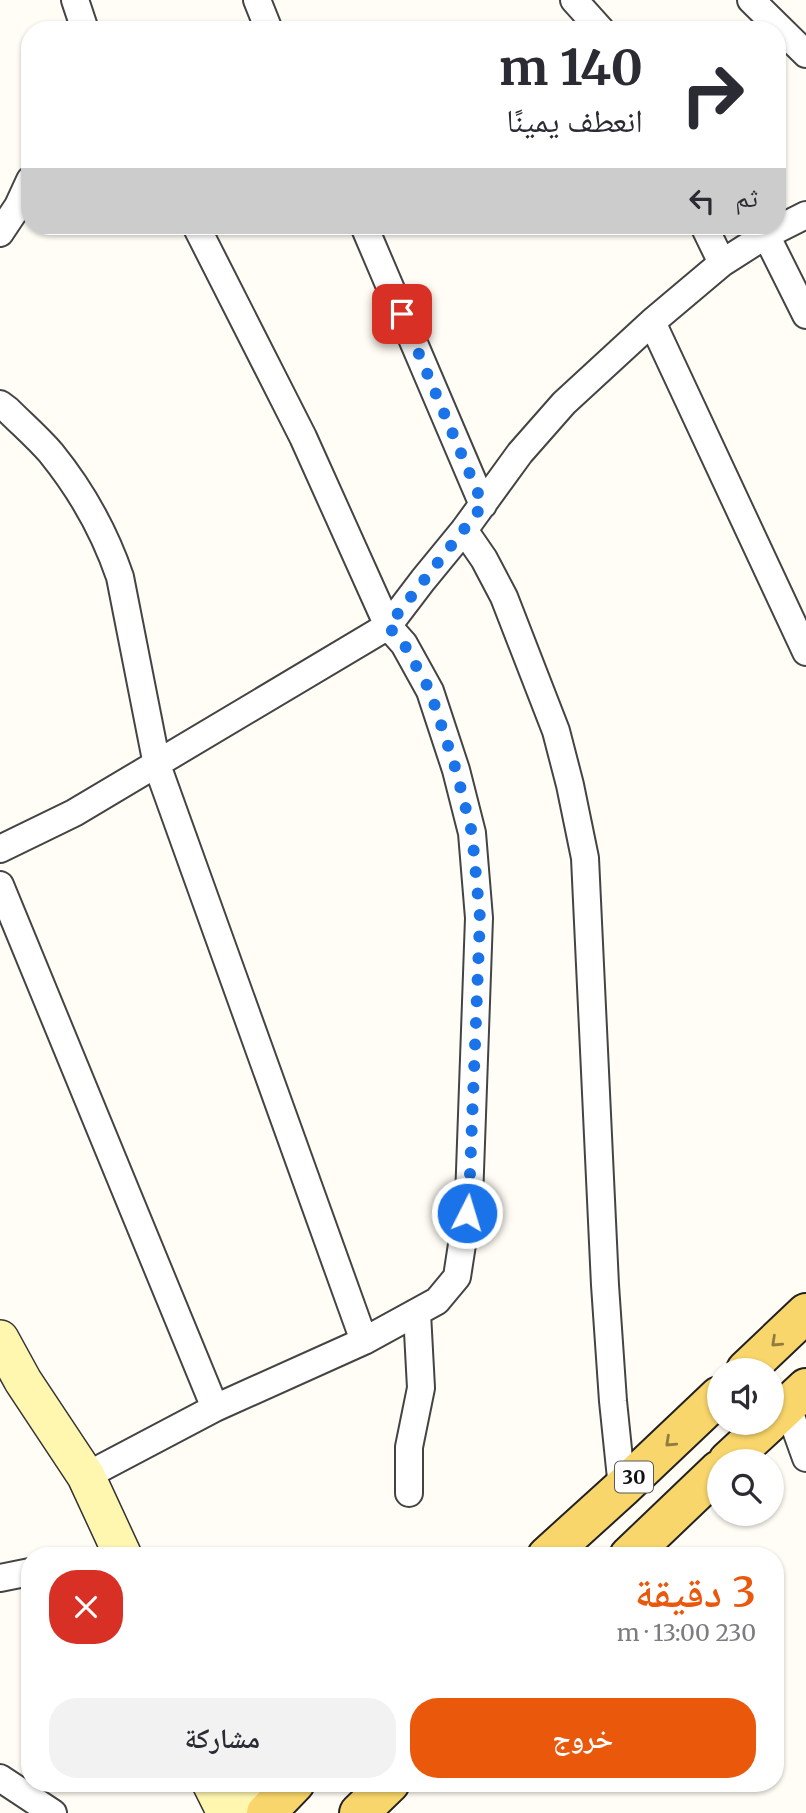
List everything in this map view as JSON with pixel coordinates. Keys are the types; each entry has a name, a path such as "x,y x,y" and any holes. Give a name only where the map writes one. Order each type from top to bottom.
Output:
{"main road":[{"path":"759,1358 806,1313"},
{"name":"30","path":"557,1547 707,1406"},
{"path":"741,1449 756,1435"},
{"name":"30","path":"638,1547 707,1481"},
{"path":"266,1813 286,1792"},
{"path":"359,1813 381,1792"}],"street":[{"path":"75,0 82,21"},
{"path":"257,0 265,21"},
{"path":"574,0 593,21"},
{"path":"751,0 772,21"},
{"path":"786,34 806,54"},
{"path":"0,233 9,203 21,190"},
{"path":"786,226 806,215"},
{"path":"86,1476 215,1408 364,1341 437,1301 457,1278 469,1199 480,918 472,833 446,738 430,691 404,644 388,626 303,437 201,235"},
{"path":"368,235 483,505"},
{"path":"708,235 722,263"},
{"path":"0,849 74,813 388,626 464,530 520,453 564,404 652,321 722,263 766,236 806,315"},
{"path":"652,321 806,652"},
{"path":"0,404 50,453 93,515 110,550 120,578 157,765 364,1341"},
{"path":"464,530 484,559 504,597 551,719 583,844 606,1285 621,1488"},
{"path":"0,885 215,1408"},
{"path":"409,1493 409,1447 421,1388 417,1312"},
{"path":"0,1339 23,1381 86,1476 119,1547"},
{"path":"23,1381 62,1486 92,1547"},
{"path":"784,1409 806,1458"},
{"path":"0,1578 21,1574"},
{"path":"0,1778 21,1792"},
{"path":"21,1792 53,1813"},
{"path":"216,1792 226,1813"},
{"path":"245,1792 256,1813"}],"route":[{"path":"402,314 483,505 388,626 404,644 430,691 456,770 472,833 480,918 467,1213"}]}
